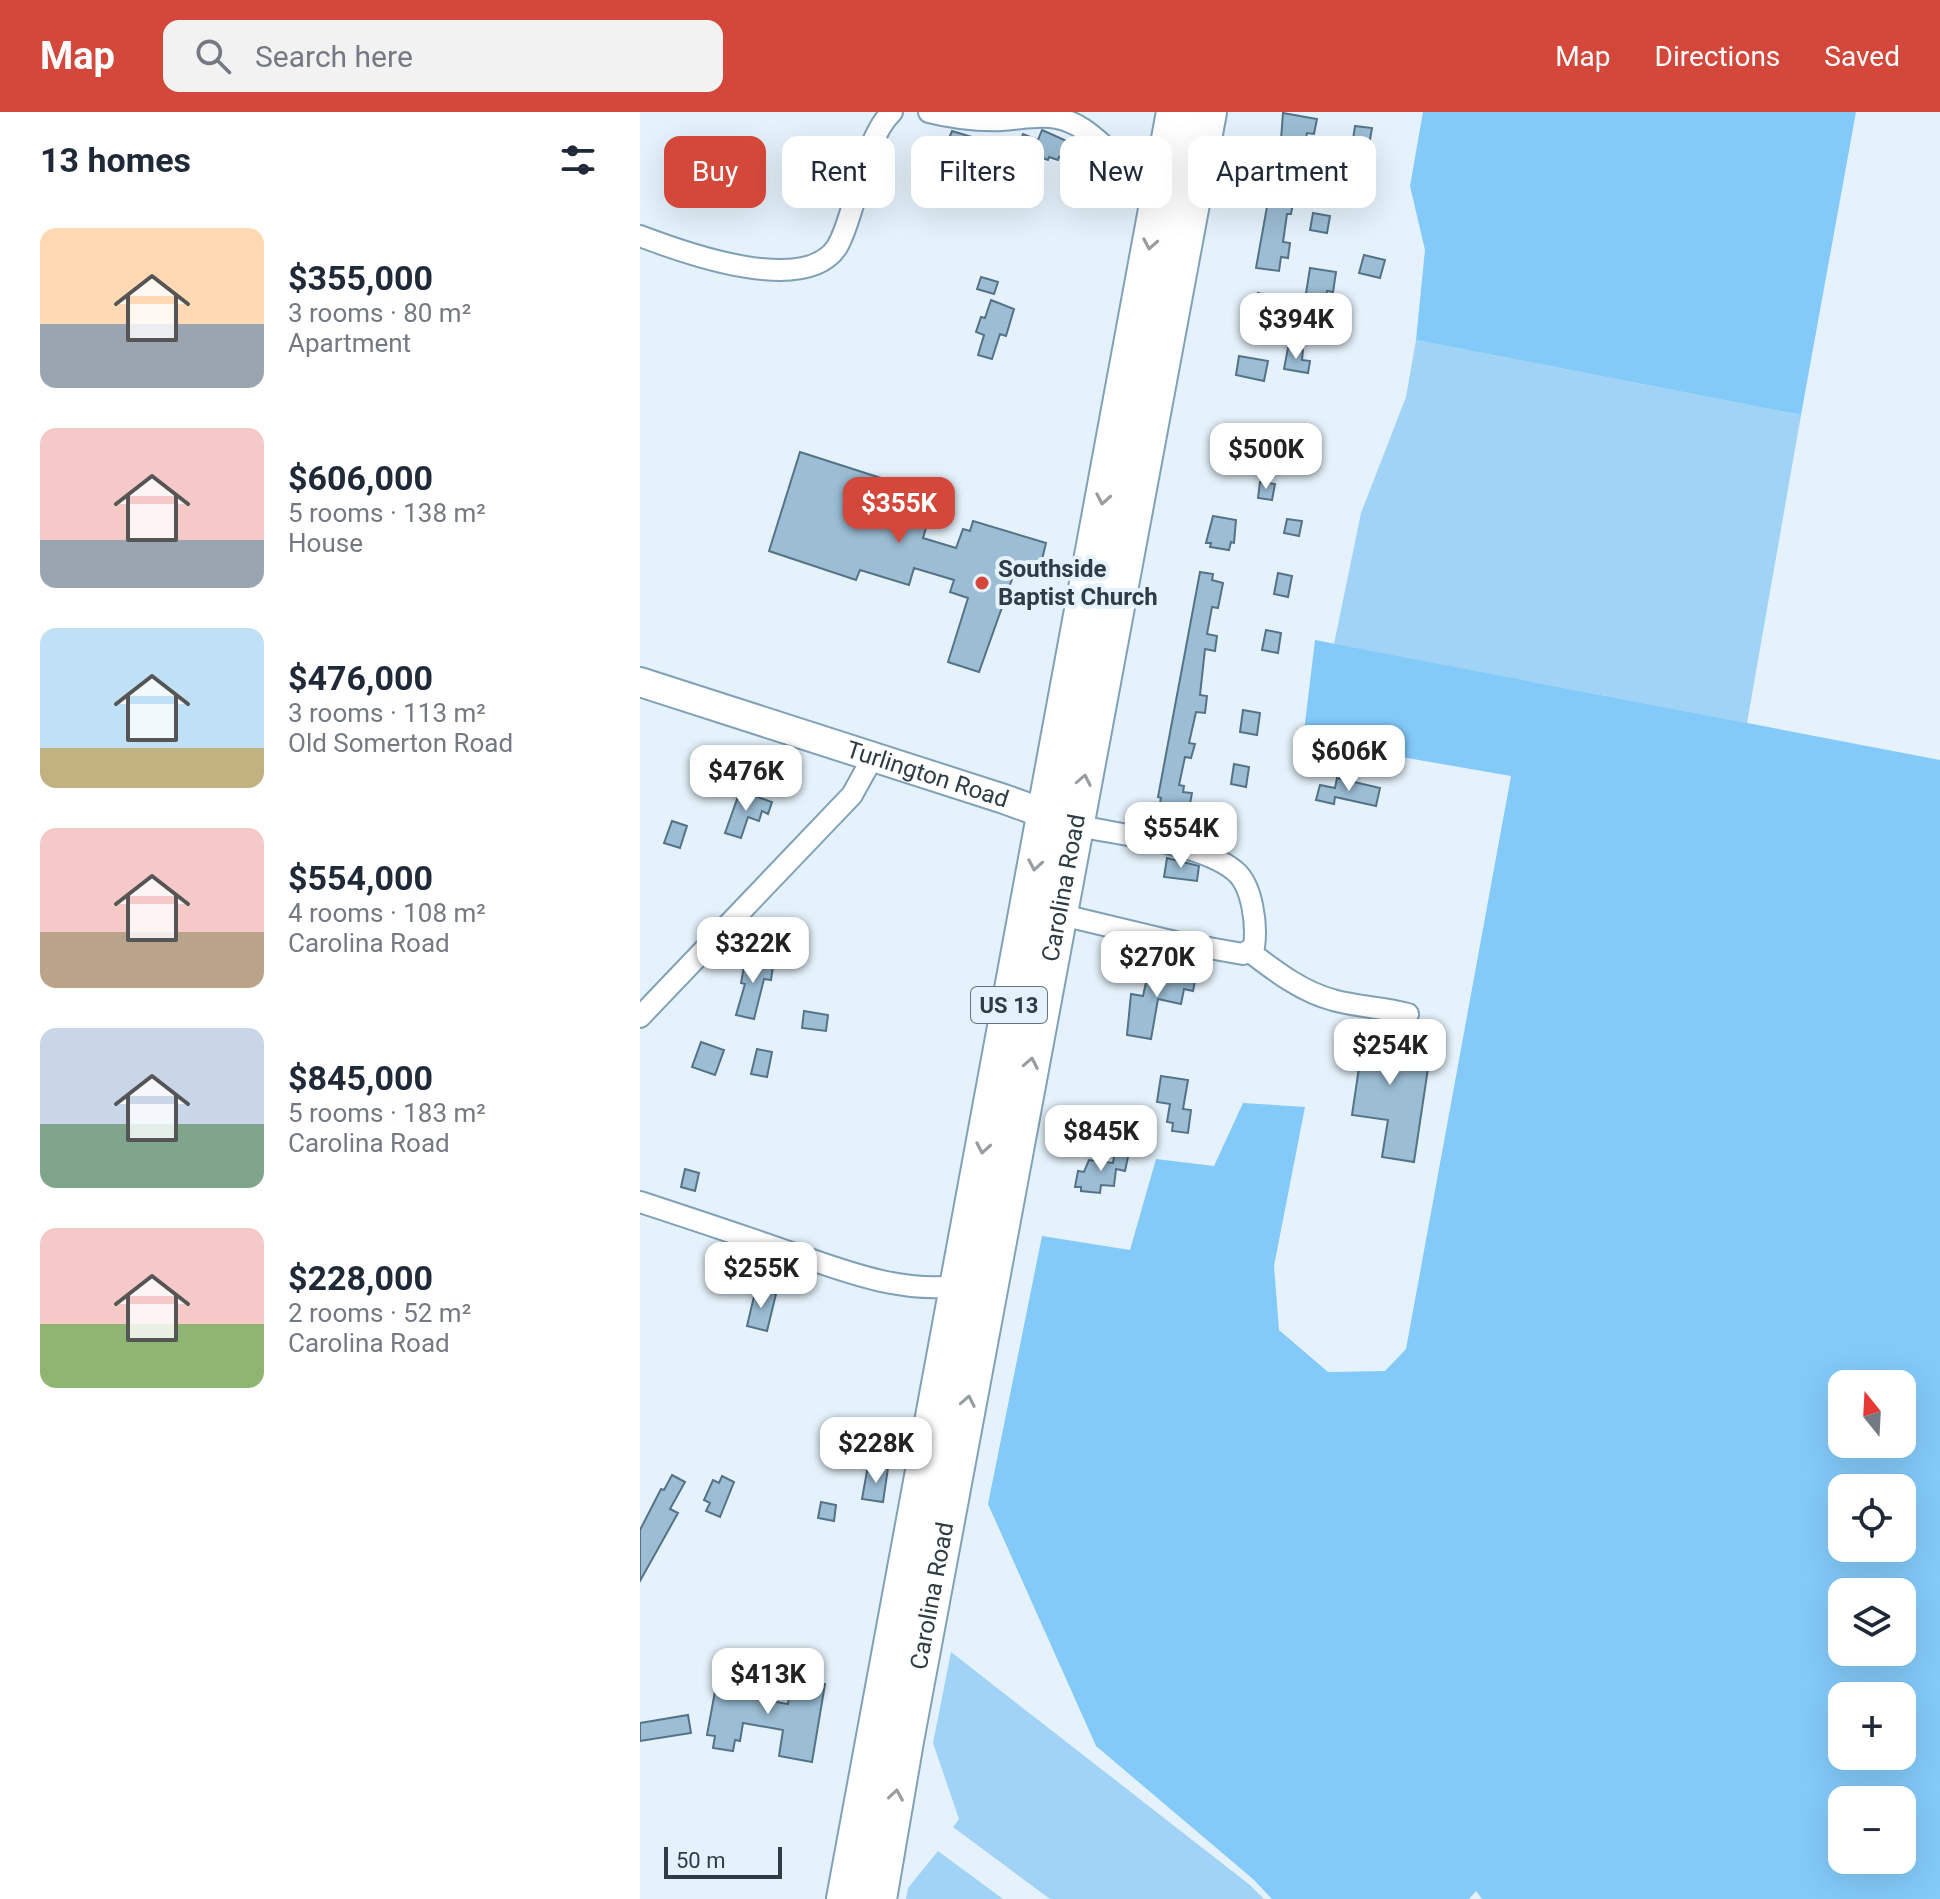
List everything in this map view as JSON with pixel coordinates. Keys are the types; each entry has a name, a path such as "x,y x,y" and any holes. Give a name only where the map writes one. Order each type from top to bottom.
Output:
{"highway":[{"name":"Carolina Road","path":"1170,136 1175,112"},
{"name":"Carolina Road","path":"878,1899 874,1830 958,1286 1060,820 1208,112"},
{"name":"Carolina Road","path":"845,1899 874,1830 1058,914 1060,820 1157,208"}],"street":[{"path":"640,236 681,252 748,268 773,270 814,263 836,248 876,140 892,112"},
{"path":"929,112 977,120 1040,116 1058,118 1093,136"},
{"name":"Turlington Road","path":"640,682 1060,820"},
{"path":"640,1017 852,795 873,757"},
{"path":"1060,820 1191,850 1213,858 1238,873 1252,910 1256,934 1250,952"},
{"path":"1058,914 1175,942 1243,954 1250,952"},
{"path":"1250,952 1289,979 1331,1000 1385,1007 1408,1014"},
{"path":"640,1202 897,1285 958,1286"}],"shaded area":[{"path":"1423,112 1856,112 1801,415 1416,340 1425,250 1410,186"},
{"path":"1416,340 1801,415 1747,723 1334,644 1361,513 1406,397"},
{"path":"1315,640 1940,760 1940,1899 1482,1899 1476,1891 1469,1899 1272,1899 1253,1879 1096,1746 988,1504 1042,1236 1130,1250 1156,1159 1214,1166 1243,1103 1305,1107 1274,1266 1279,1330 1328,1372 1385,1371 1406,1349 1511,776 1303,740"},
{"path":"951,1652 1264,1899 1050,1899 953,1827 959,1819 933,1743"},
{"path":"938,1851 1003,1899 906,1899 908,1888"}],"building":[{"path":"1283,113 1317,119 1314,134 1281,136"},
{"path":"1355,126 1372,128 1371,136 1354,136"},
{"path":"1042,130 1060,138 1058,160 1044,159 1044,136 1040,136"},
{"path":"952,131 968,136 950,136"},
{"path":"1267,208 1292,208 1291,214 1287,214 1283,242 1290,243 1288,258 1281,257 1279,271 1256,268"},
{"path":"1313,213 1330,216 1327,233 1310,230"},
{"path":"1364,255 1385,260 1380,278 1359,273"},
{"path":"1310,268 1336,272 1333,292 1327,291 1324,310 1304,306"},
{"path":"981,277 998,282 994,294 977,289"},
{"path":"1258,293 1270,296 1270,301 1275,302 1271,328 1246,323 1249,306 1252,307"},
{"path":"991,300 1014,309 1006,336 1000,334 992,359 978,355 984,335 976,332"},
{"path":"1288,348 1303,350 1302,360 1310,361 1308,373 1284,369"},
{"path":"1239,356 1268,361 1264,381 1236,375"},
{"path":"1227,429 1240,431 1240,437 1247,438 1242,470 1220,466"},
{"path":"800,452 887,480 884,489 933,504 923,538 956,548 963,529 970,531 973,521 1046,543 1039,572 1036,574 1016,568 979,672 948,662 968,598 950,592 954,580 914,568 909,585 860,570 856,580 769,551"},
{"path":"1260,482 1275,484 1272,500 1258,498"},
{"path":"1213,516 1236,520 1234,543 1231,542 1229,550 1210,547 1211,543 1206,543"},
{"path":"1287,519 1302,521 1299,536 1284,533"},
{"path":"1200,572 1213,574 1212,580 1223,583 1218,608 1212,607 1207,634 1217,636 1215,651 1205,649 1200,695 1207,696 1205,713 1196,712 1189,743 1195,744 1191,758 1185,757 1179,785 1184,786 1183,792 1192,793 1183,828 1156,823 1161,798 1158,797"},
{"path":"1278,573 1292,576 1288,597 1274,594"},
{"path":"1266,630 1281,633 1278,653 1262,650"},
{"path":"1243,710 1260,713 1257,735 1240,732"},
{"path":"1234,764 1249,767 1246,787 1231,784"},
{"path":"1337,778 1380,788 1376,806 1335,797 1334,804 1316,800 1320,785 1335,788"},
{"path":"740,791 772,802 768,814 762,811 759,821 748,817 741,838 725,833"},
{"path":"672,821 687,826 680,848 664,843"},
{"path":"1167,858 1199,866 1197,881 1164,877"},
{"path":"746,956 768,960 767,965 773,966 771,980 764,979 754,1019 736,1015 745,984 741,983"},
{"path":"1177,967 1197,971 1193,991 1184,989 1181,1004 1158,999 1151,1039 1127,1035 1131,994 1143,996 1149,969 1176,975"},
{"path":"804,1011 828,1015 826,1031 802,1028"},
{"path":"1357,1022 1398,1026 1402,1029 1399,1050 1430,1055 1414,1162 1382,1157 1388,1120 1352,1115 1361,1054 1352,1053"},
{"path":"701,1042 724,1050 715,1075 692,1067"},
{"path":"757,1049 772,1052 767,1077 751,1074"},
{"path":"1161,1076 1188,1080 1183,1109 1191,1110 1188,1133 1172,1131 1173,1123 1167,1122 1170,1104 1157,1102"},
{"path":"1115,1150 1129,1152 1125,1171 1116,1169 1114,1186 1101,1185 1100,1193 1081,1191 1081,1187 1075,1187 1078,1171 1084,1172 1089,1160 1113,1163"},
{"path":"685,1169 699,1173 695,1191 681,1187"},
{"path":"756,1288 776,1294 767,1331 747,1326"},
{"path":"876,1466 888,1468 883,1502 862,1499 867,1471 875,1472"},
{"path":"672,1475 685,1482 670,1509 678,1513 640,1581 640,1530 661,1489 664,1490"},
{"path":"722,1476 734,1482 720,1517 706,1511 710,1503 704,1500 713,1480 719,1483"},
{"path":"821,1502 836,1505 834,1521 818,1518"},
{"path":"718,1675 751,1680 748,1697 788,1704 792,1678 825,1684 812,1762 779,1756 783,1730 743,1723 740,1741 735,1740 733,1751 713,1748 715,1736 707,1735"},
{"path":"688,1715 691,1733 640,1741 640,1723"}],"place":[{"name":"Southside Baptist Church","path":"982,583"}]}
